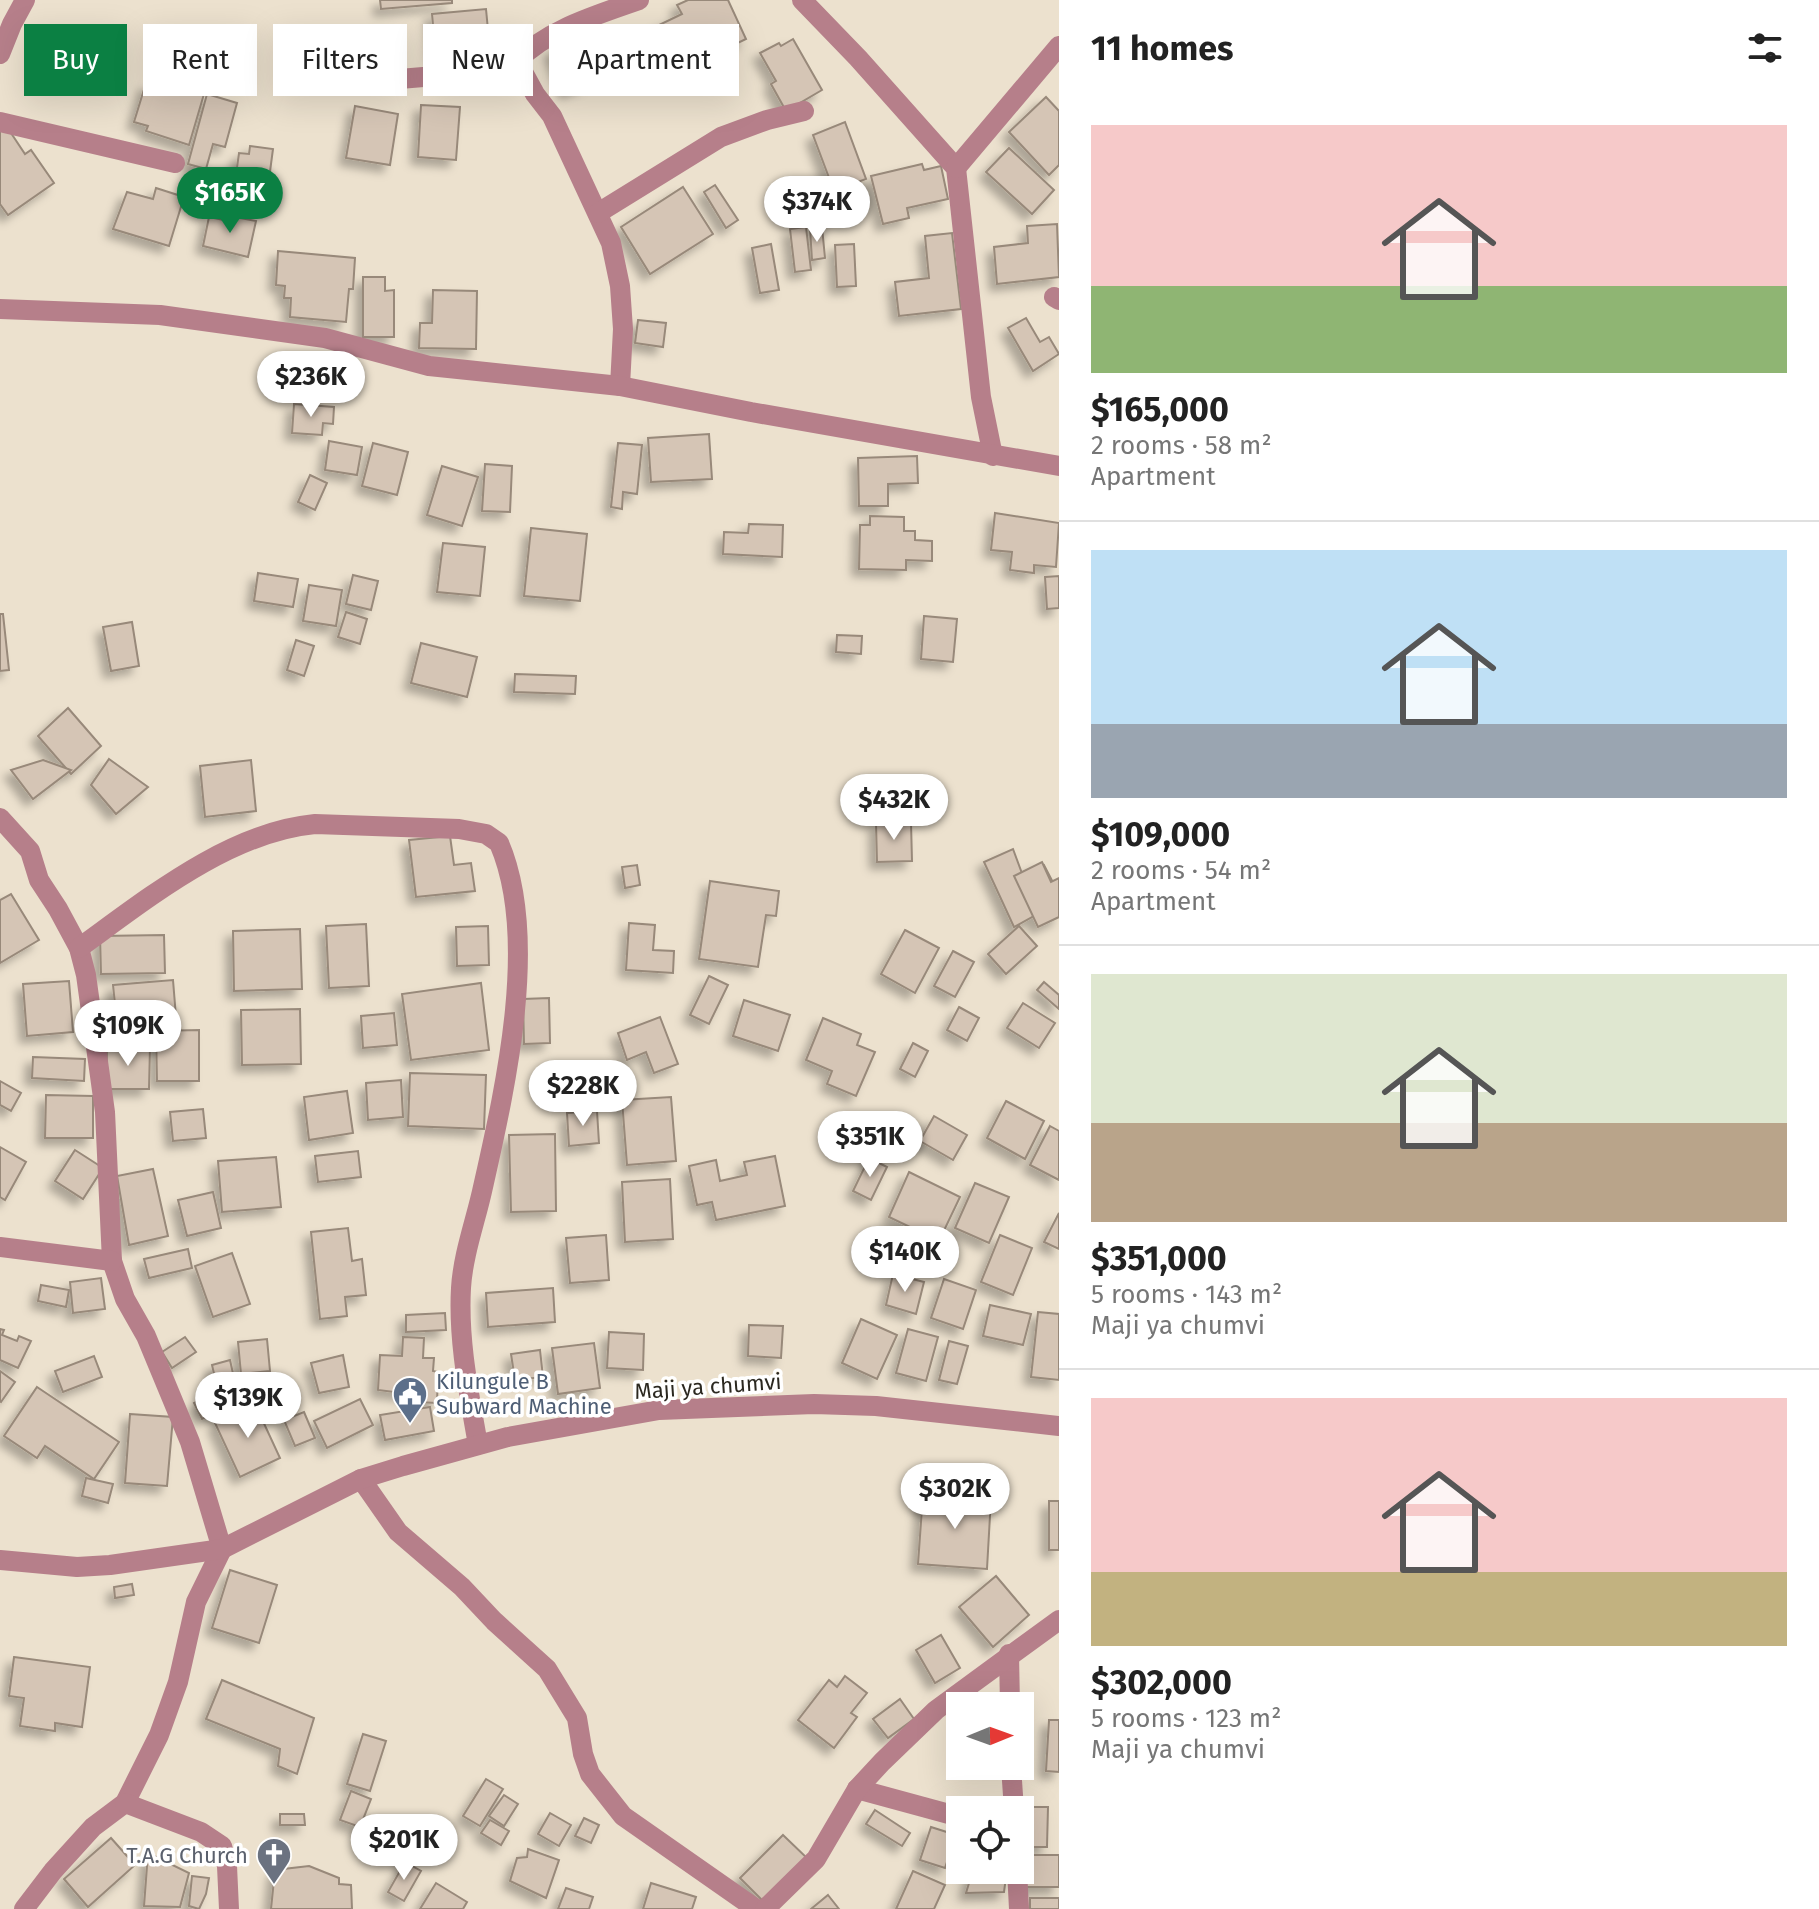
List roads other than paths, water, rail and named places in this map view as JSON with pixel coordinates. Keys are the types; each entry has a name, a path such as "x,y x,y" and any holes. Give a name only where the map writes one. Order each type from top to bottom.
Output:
{"street":[{"path":"0,54 25,0"},
{"path":"533,45 600,12 639,0"},
{"path":"802,0 956,168 981,397 993,456"},
{"path":"956,168 1059,46"},
{"path":"533,90 552,116 611,243 620,286 623,329 620,386"},
{"path":"598,213 721,137 767,120 804,111"},
{"path":"0,122 175,163"},
{"path":"0,309 160,315 325,338 429,366 620,386 1059,466"},
{"path":"0,818 30,851 39,880 79,948 86,975 105,1112 112,1261 125,1299 146,1336 190,1442 222,1549 196,1602 178,1682 159,1735 125,1803 93,1827 24,1909"},
{"path":"79,948 190,871 250,841 295,826 343,824 459,829 486,834 499,843 512,889 518,945 514,1021 503,1090 461,1286 464,1365 478,1445"},
{"path":"0,1247 112,1261"},
{"name":"Maji ya chumvi","path":"0,1560 77,1567 222,1549 361,1479 478,1445 659,1410 814,1404 876,1406 1059,1426"},
{"path":"361,1479 398,1532 462,1587 486,1614 547,1669 577,1718 590,1774 623,1816 756,1909"},
{"path":"765,1909 816,1859 857,1789 936,1710 1059,1620"},
{"path":"1009,1654 1010,1692"},
{"path":"857,1789 946,1813"},
{"path":"125,1803 201,1832 222,1846 227,1866 229,1909"},
{"path":"1018,1884 1019,1909"}],"place":[{"name":"Kilungule B Subward Machine","path":"410,1425"},
{"name":"T.A.G Church","path":"274,1886"}]}
